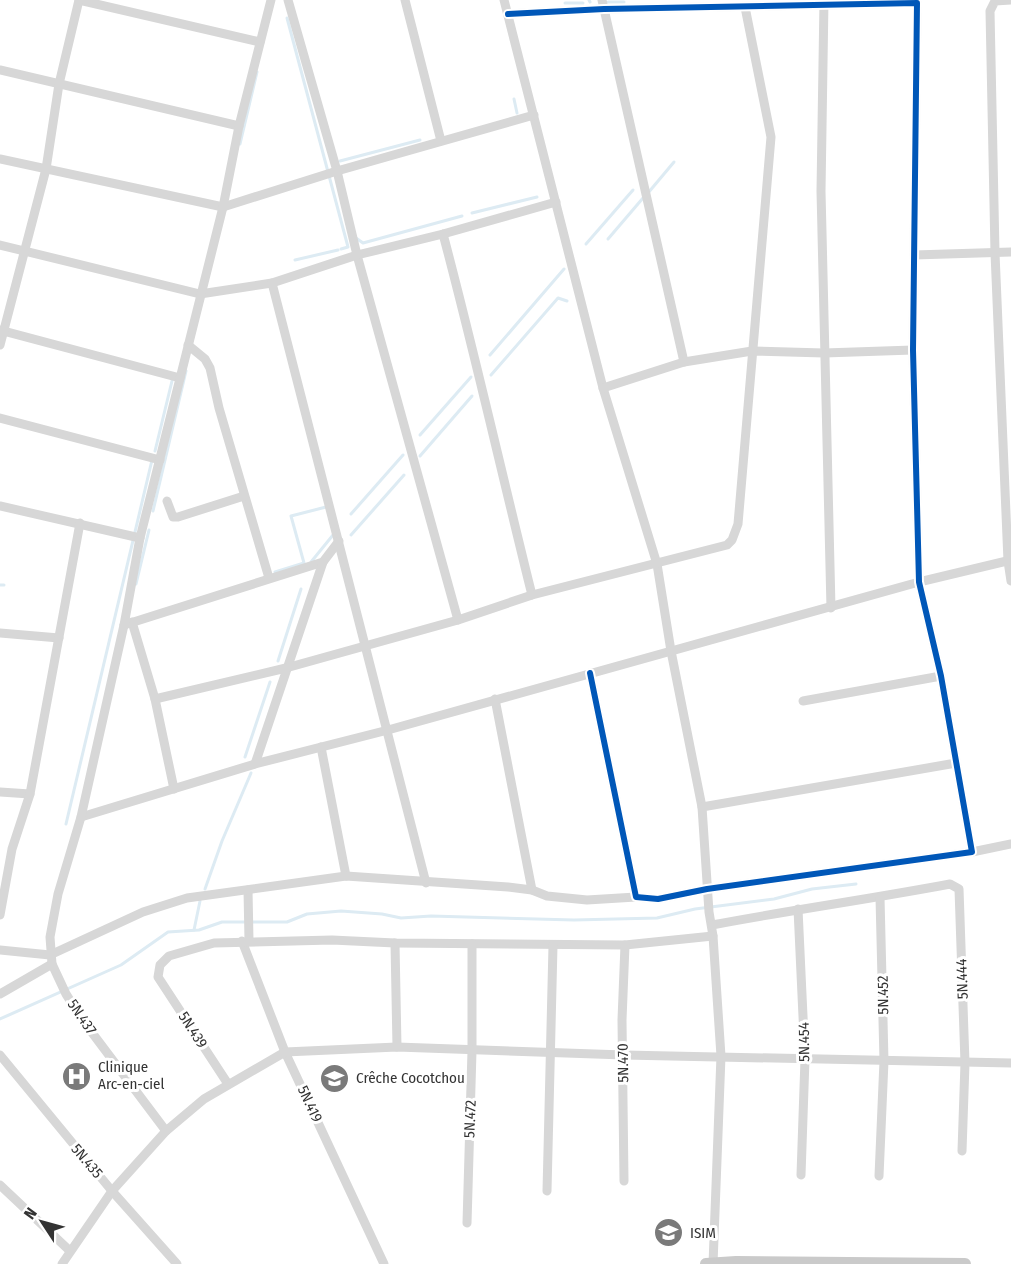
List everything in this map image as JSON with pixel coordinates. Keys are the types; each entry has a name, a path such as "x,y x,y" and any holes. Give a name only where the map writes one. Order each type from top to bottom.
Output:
{"main road":[{"path":"710,1264 965,1264"}],"street":[{"path":"0,345 46,169 59,84 79,0 260,42"},
{"path":"51,959 50,937 56,905 81,817 128,623 140,538 223,207 239,126 271,0"},
{"path":"288,0 337,171 357,255 458,620"},
{"path":"405,0 441,141"},
{"path":"504,0 603,388 657,564 671,651 702,807 721,1056 710,1264"},
{"path":"1011,0 995,1 990,11 994,253 1011,581"},
{"path":"508,14 603,4 745,7 757,3 917,1 913,350 919,582 941,676 972,852"},
{"path":"824,2 821,191 831,608"},
{"path":"603,4 684,362"},
{"path":"154,699 286,668 458,620 532,595 727,545 736,532 771,137 745,7"},
{"path":"0,70 239,126"},
{"path":"0,159 223,207 337,171 534,115"},
{"path":"0,246 200,294 272,283 357,255 443,234 556,201"},
{"path":"443,234 477,364 532,595"},
{"path":"914,255 1011,252"},
{"path":"272,283 426,883"},
{"path":"2,331 180,378"},
{"path":"188,345 205,359 210,368 244,496 269,578"},
{"path":"603,388 684,362 752,351 824,353 913,350"},
{"path":"0,418 160,459"},
{"path":"166,501 173,517 178,517 244,496"},
{"path":"0,506 140,538"},
{"path":"0,915 12,849 30,794 80,523"},
{"path":"255,764 323,562 339,541"},
{"path":"81,817 255,764 388,730 919,582 1010,561"},
{"path":"128,623 323,562"},
{"path":"128,623 154,699 174,789"},
{"path":"0,633 59,638"},
{"path":"590,673 636,897"},
{"path":"803,701 941,676"},
{"path":"495,699 532,890"},
{"path":"321,747 346,876"},
{"path":"702,807 956,763"},
{"path":"0,792 30,794"},
{"path":"0,994 51,959 143,912 187,898 346,876 532,890 547,896 587,900 636,897 658,899 972,852 1011,844"},
{"name":"5N.444","path":"880,897 950,884 959,889 965,1063 962,1151"},
{"path":"248,890 250,921 245,941 332,940 553,946 625,945 713,936"},
{"path":"712,925 880,897"},
{"name":"5N.452","path":"879,1176 884,1061 880,897"},
{"name":"5N.454","path":"798,909 805,1059 801,1175"},
{"name":"5N.439","path":"228,1084 159,977 160,965 169,956 214,943 245,941"},
{"name":"5N.419","path":"245,941 285,1052 384,1264"},
{"path":"395,943 397,1047"},
{"name":"5N.472","path":"467,1223 472,1051 472,944"},
{"name":"5N.470","path":"624,1181 622,1020 625,945"},
{"path":"547,1191 553,946"},
{"path":"0,950 51,959"},
{"name":"5N.437","path":"51,959 66,994 81,1018 166,1131"},
{"path":"62,1264 112,1191 166,1131 204,1099 285,1052 397,1047 624,1055 1011,1063"},
{"name":"5N.435","path":"0,1055 112,1191 177,1264"},
{"path":"0,1185 70,1251"}],"waterway":[{"path":"608,2 624,2"},
{"path":"565,3 583,3"},
{"path":"287,18 348,247 341,249"},
{"path":"240,144 257,72"},
{"path":"514,99 517,113"},
{"path":"340,161 420,140"},
{"path":"648,193 674,162"},
{"path":"586,244 633,190"},
{"path":"472,213 537,197"},
{"path":"608,239 643,198"},
{"path":"356,238 363,243 462,216"},
{"path":"295,260 338,250"},
{"path":"490,355 564,269"},
{"path":"491,375 558,298 567,301"},
{"path":"153,511 186,371"},
{"path":"420,435 471,377"},
{"path":"155,451 172,381"},
{"path":"420,456 472,396"},
{"path":"351,514 403,455"},
{"path":"66,824 152,460"},
{"path":"351,535 404,475"},
{"path":"275,572 304,563 291,516 326,507"},
{"path":"136,584 149,530"},
{"path":"311,562 333,535"},
{"path":"278,661 301,589"},
{"path":"245,757 270,682"},
{"path":"205,889 222,841 251,773"},
{"path":"0,1019 121,965 168,932 199,930 222,922 287,922 307,914 341,911 401,918 431,916 574,920 657,918 695,909 774,899 812,889 856,884"},
{"path":"194,930 200,901"}],"cycle path":[{"path":"508,14 604,9 917,3 913,350 919,582 941,676 972,852 707,889 658,899 636,897 590,673"}],"place":[{"name":"Clinique Arc-en-ciel","path":"77,1076"},
{"name":"Crêche Cocotchou","path":"335,1078"},
{"name":"ISIM","path":"669,1233"}]}
